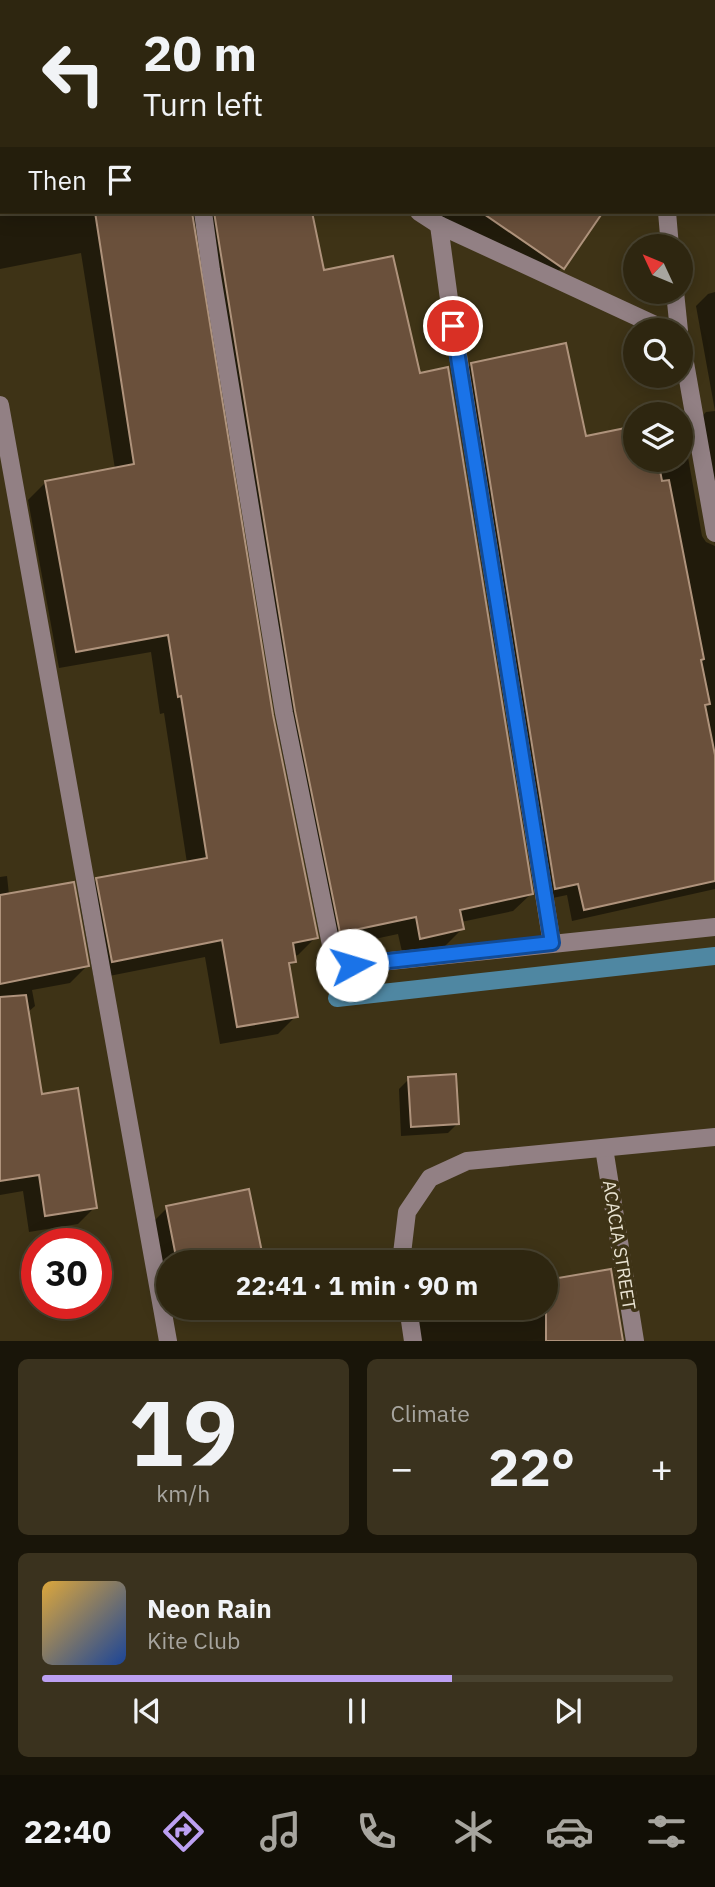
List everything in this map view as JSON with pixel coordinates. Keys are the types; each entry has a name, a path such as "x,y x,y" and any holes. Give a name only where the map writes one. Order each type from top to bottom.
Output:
{"street":[{"path":"203,214 284,713 331,946 352,965 715,927"},
{"path":"422,214 439,225 640,318"},
{"path":"667,214 669,234"},
{"path":"439,225 552,943"},
{"path":"689,388 715,533"},
{"path":"0,405 167,1341"},
{"path":"402,1250 407,1212 430,1178 467,1161 715,1137"},
{"name":"ACACIA STREET","path":"604,1148 635,1341"},
{"path":"410,1320 414,1341"}],"building":[{"path":"95,214 192,214 273,715 318,938 293,943 296,962 289,963 298,1017 237,1027 222,940 112,962 96,878 207,858 181,696 178,697 168,635 76,652 45,481 134,464"},
{"path":"214,214 312,214 324,270 393,256 420,373 448,367 533,894 460,910 464,929 420,939 416,917 340,933 295,711"},
{"path":"484,214 602,214 564,269"},
{"path":"566,343 586,436 623,428 623,472 660,472 662,481 669,480 704,659 701,660 710,704 705,705 715,755 715,881 584,910 578,884 555,889 471,363"},
{"path":"74,882 89,966 0,984 0,895"},
{"path":"26,995 42,1094 78,1088 97,1208 45,1216 39,1175 0,1181 0,997"},
{"path":"456,1074 459,1124 411,1127 408,1077"},
{"path":"249,1189 262,1250 175,1250 166,1206"},
{"path":"611,1269 623,1341 546,1341 546,1320 558,1320 558,1278"}],"waterway":[{"path":"337,998 715,956"}],"route":[{"path":"352,965 552,943 453,326"}]}
